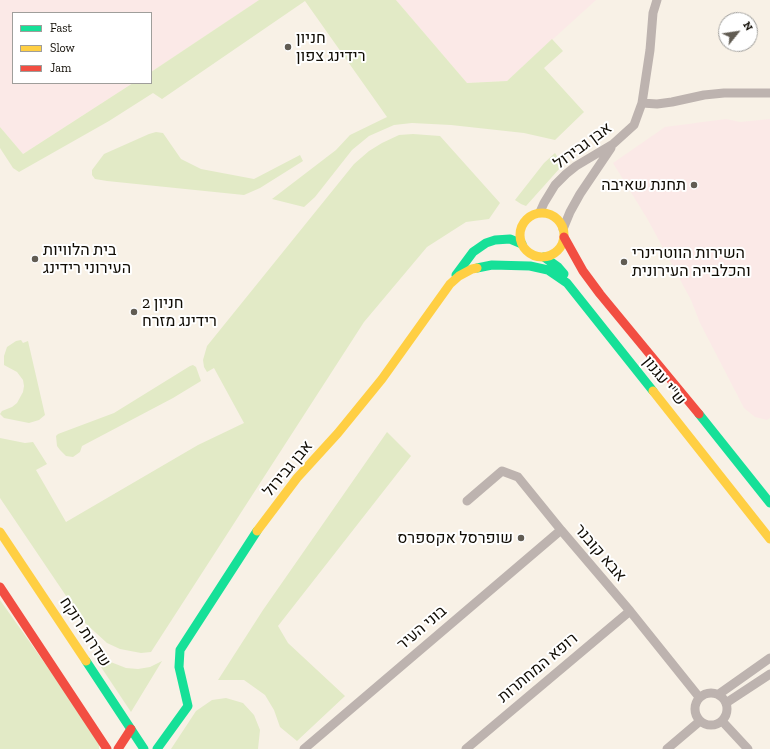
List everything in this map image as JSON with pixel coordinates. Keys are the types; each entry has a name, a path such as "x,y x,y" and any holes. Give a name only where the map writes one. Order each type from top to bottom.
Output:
{"main road":[{"path":"522,244 520,232 528,217 540,212 550,214 558,220 564,233 562,243 555,252 544,257"},
{"name":"ש''י עגנון","path":"564,233 575,258 600,294 770,503"},
{"path":"450,284 473,252 480,247 495,240 503,239 510,239 522,244 531,254 544,257 558,267 569,279 637,372"},
{"name":"אבן גבירול","path":"157,749 188,706 179,666 180,650 259,527 297,478 338,433 382,379 450,284 466,272 480,267 492,265 518,265"},
{"name":"ש''י עגנון","path":"518,265 548,270 567,283 707,458 770,540"},
{"name":"שדרות רוקח","path":"0,532 144,749"},
{"path":"0,587 107,749"},
{"path":"118,749 131,729"}],"street":[{"name":"אבן גבירול","path":"540,212 555,185 566,174 576,166 613,144 634,125 642,104 650,50 653,13 657,0"},
{"path":"642,104 672,102 704,95 724,93 770,93"},
{"path":"564,233 570,212 613,144"},
{"name":"אבא קובנר","path":"467,501 502,471 518,477 561,530 630,610 700,697"},
{"name":"בוני העיר","path":"304,749 561,530"},
{"name":"רופא המחתרות","path":"466,749 630,610"},
{"path":"719,694 726,702 728,708 727,714 722,721 716,725 710,725 700,721 695,712 696,702 700,697 709,693 719,694 770,658"},
{"path":"726,702 770,674"},
{"path":"667,749 700,721"},
{"path":"722,721 748,749"}],"shaded area":[{"path":"0,0 259,0 152,71 152,12 12,12 12,84 131,84 23,154 0,127"},
{"path":"396,0 596,0 507,81 467,83"},
{"path":"726,119 740,122 770,119 770,418 767,420 755,417 744,408 700,323 691,300 648,220 613,163 665,127"}],"green space":[{"path":"259,0 396,0 467,83 507,81 552,39 563,51 544,68 584,112 555,140 524,133 451,125 412,123 394,125 369,136 352,150 315,197 304,207 272,199 336,150 350,135 387,117 305,1 162,99 153,93 109,121 19,172 13,168 0,148 0,127 23,154 131,84 152,84 152,71"},
{"path":"156,132 163,133 181,159 201,169 254,179 300,155 303,161 260,188 244,195 107,181 95,179 92,175 92,170 104,154"},
{"path":"413,134 440,136 500,203 489,219 466,222 427,247 364,322 151,652 141,653 120,649 107,643 83,621 0,498 0,438 25,443 33,442 47,464 36,470 66,522 198,445 244,423 214,368 207,372 204,367 203,360 207,346 354,164 369,151 382,143 399,135"},
{"path":"555,153 560,161 560,168 526,206 515,200 544,163"},
{"path":"21,340 23,343 28,341 45,415 39,420 29,423 4,418 0,414 2,411 17,403 23,392 23,380 17,372 4,365 4,356 7,347 16,341"},
{"path":"193,365 196,367 201,381 173,398 82,446 80,452 73,457 66,456 57,446 56,436 58,434 114,413"},
{"path":"387,432 411,456 278,626 288,643 345,696 297,741 280,727 274,710 265,695 244,680 218,680 263,610"},
{"path":"0,600 51,672 99,744 99,749 0,749"},
{"path":"97,655 126,668 138,669 150,667 162,661 131,712 95,658"},
{"path":"226,698 243,703 254,715 260,730 258,749 171,749 196,711 212,700"}],"traffic: fast":[{"path":"456,275 473,252 486,243 495,240 510,239 522,244"},
{"path":"544,257 558,267 564,274"},
{"path":"477,268 492,265 530,266 548,270 567,283 653,391"},
{"path":"699,414 770,503"},
{"path":"157,749 188,706 179,667 180,650 257,531"},
{"path":"86,661 144,749"}],"traffic: slow":[{"path":"538,213 546,213 558,219 564,231 564,235 564,239 558,251 546,257 538,257 526,251 520,239 520,231 526,219 538,213"},
{"path":"257,531 297,478 338,433 382,379 450,284 459,276 477,268"},
{"path":"653,391 770,539"},
{"path":"0,532 86,661"}],"traffic: jam":[{"path":"564,237 583,271 600,294 699,414"},
{"path":"0,587 107,749"},
{"path":"118,749 131,729"}],"place":[{"name":"חניון רידינג צפון","path":"288,47"},
{"name":"תחנת שאיבה","path":"694,185"},
{"name":"בית הלוויות העירוני רידינג","path":"35,259"},
{"name":"השירות הווטרינרי והכלבייה העירונית","path":"624,262"},
{"name":"2 חניון רידינג מזרח","path":"134,312"},
{"name":"שופרסל אקספרס","path":"521,538"}]}
